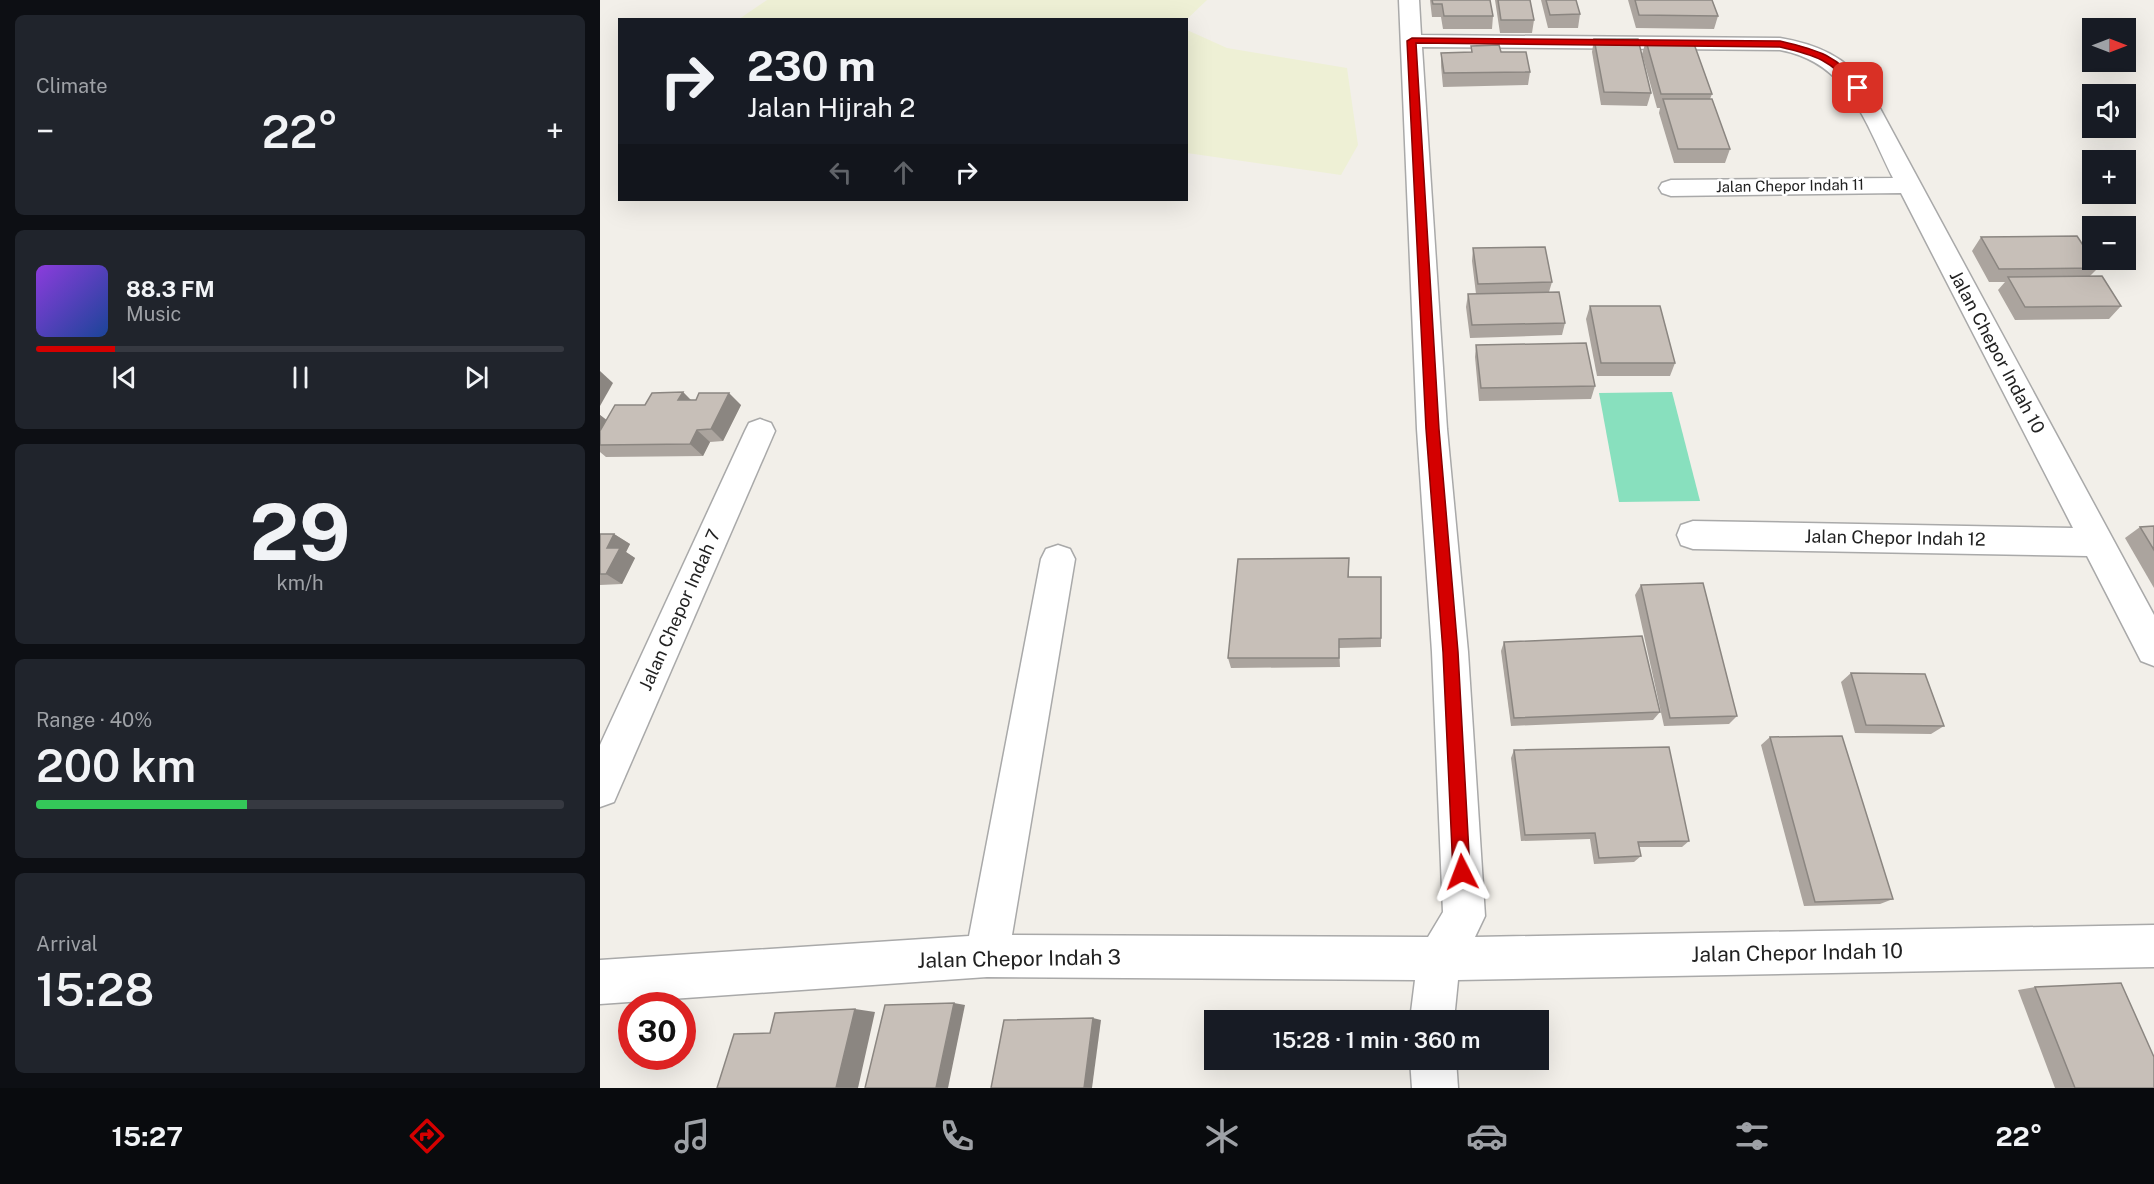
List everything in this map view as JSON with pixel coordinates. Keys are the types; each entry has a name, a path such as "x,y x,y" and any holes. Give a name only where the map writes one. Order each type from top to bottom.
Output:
{"street":[{"path":"1409,0 1432,417 1450,652 1464,916 1439,959 1433,1010"},
{"name":"Jalan Chepor Indah 10","path":"1412,41 1771,44 1799,47 1832,61 1858,88 2154,650"},
{"name":"Jalan Chepor Indah 11","path":"1671,188 1909,185"},
{"name":"Jalan Chepor Indah 7","path":"600,788 760,431"},
{"name":"Jalan Chepor Indah 12","path":"1693,535 2097,542"},
{"path":"987,956 1058,559"},
{"name":"Jalan Chepor Indah 10","path":"1439,959 2154,946"},
{"name":"Jalan Chepor Indah 3","path":"600,981 987,956 1439,959"},
{"path":"1434,1070 1435,1088"}],"green space":[{"path":"767,0 1207,0 1188,18 740,18"},
{"path":"1188,30 1227,48 1347,68 1358,145 1341,175 1188,153"},
{"path":"1672,392 1700,501 1619,502 1599,393"}],"building":[{"path":"1432,0 1490,0 1493,16 1444,16 1442,4 1433,4"},
{"path":"1498,0 1530,0 1534,20 1501,20"},
{"path":"1546,0 1576,0 1580,14 1550,15"},
{"path":"1635,0 1712,0 1718,16 1639,15"},
{"path":"1594,39 1638,39 1651,93 1604,92"},
{"path":"1646,41 1693,41 1712,94 1661,94"},
{"path":"1499,45 1501,52 1526,52 1530,72 1444,73 1441,53 1472,52 1471,46"},
{"path":"1663,99 1712,99 1730,149 1678,149"},
{"path":"2077,236 2082,244 2082,268 1999,269 1981,237"},
{"path":"1545,247 1552,282 1478,284 1473,248"},
{"path":"2102,276 2121,306 2025,307 2008,277"},
{"path":"1559,292 1565,323 1472,325 1468,294"},
{"path":"1590,306 1660,306 1675,363 1601,363"},
{"path":"1586,343 1595,386 1481,388 1476,345"},
{"path":"683,392 678,400 696,400 699,393 729,393 711,429 697,430 690,444 600,445 600,431 615,405 645,405 652,393"},
{"path":"2154,526 2154,550 2140,527"},
{"path":"600,534 614,534 607,548 620,548 606,574 600,574"},
{"path":"1349,558 1348,577 1381,577 1381,638 1339,639 1339,658 1228,658 1238,559"},
{"path":"1703,583 1737,716 1670,718 1641,585"},
{"path":"1642,636 1660,712 1514,718 1504,642"},
{"path":"1851,673 1925,674 1944,726 1866,725"},
{"path":"1842,736 1893,899 1815,902 1770,737"},
{"path":"1669,747 1689,841 1638,842 1641,856 1599,858 1595,833 1525,835 1514,750"},
{"path":"2121,983 2154,1057 2154,1088 2075,1088 2035,987"},
{"path":"954,1003 936,1088 865,1088 885,1005"},
{"path":"855,1009 836,1088 717,1088 734,1034 770,1033 775,1013"},
{"path":"1093,1018 1084,1088 991,1088 1004,1020"}],"route":[{"path":"1462,872 1450,652 1432,429 1412,41 1780,44 1816,52 1832,61 1858,88"}]}
